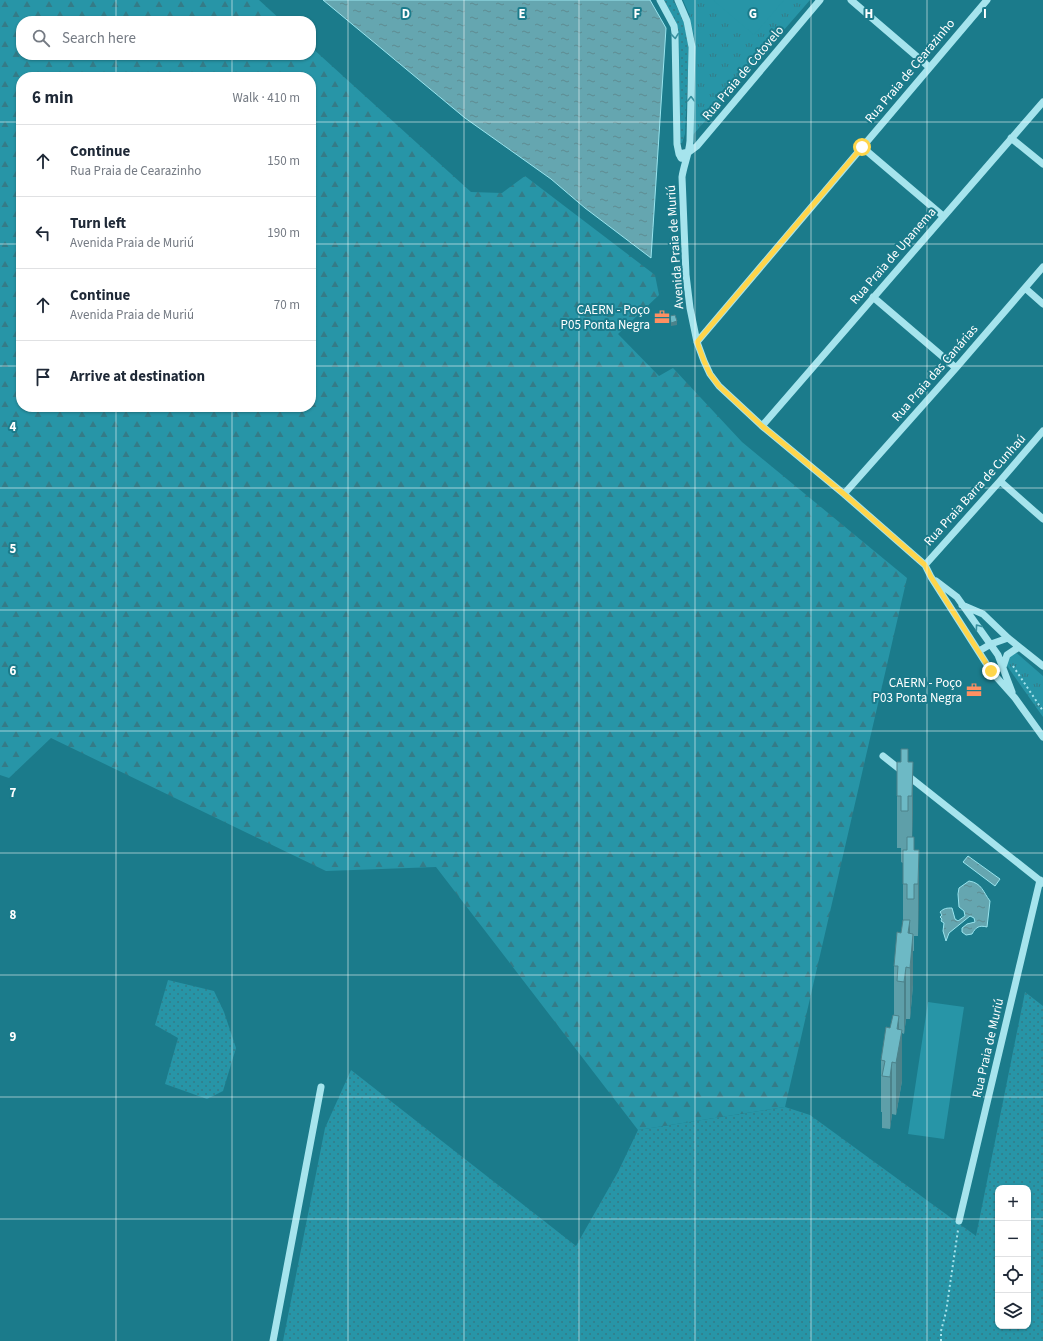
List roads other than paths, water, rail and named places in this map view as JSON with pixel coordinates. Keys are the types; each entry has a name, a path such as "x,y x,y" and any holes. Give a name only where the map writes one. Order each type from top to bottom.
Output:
{"street":[{"path":"660,0 674,26 679,154 684,164"},
{"name":"Avenida Praia de Muriú","path":"678,0 687,21 692,47 689,152 684,164 682,177 686,275 690,308 697,342 704,361 710,374 719,386 762,426 844,494 925,565"},
{"name":"Rua Praia de Cotovelo","path":"689,152 697,146 820,0"},
{"path":"851,0 929,68"},
{"name":"Rua Praia de Cearazinho","path":"697,342 987,0"},
{"name":"Rua Praia de Upanema","path":"762,426 1043,102"},
{"path":"1011,138 1043,164"},
{"path":"862,147 943,216"},
{"path":"679,154 689,152"},
{"name":"Rua Praia das Canárias","path":"844,494 1043,267"},
{"path":"1025,288 1043,304"},
{"path":"873,297 956,368"},
{"name":"Rua Praia Barra de Cunhaú","path":"925,565 1043,431"},
{"path":"1000,481 1043,519"},
{"path":"925,565 931,577 991,671 1015,698 1043,736"},
{"path":"931,577 957,597 998,655 1015,698"},
{"path":"962,605 983,614 1008,638 1043,666"},
{"path":"979,651 990,644 1008,638"},
{"path":"1003,667 1007,655 1019,647"},
{"path":"991,671 1003,667"},
{"name":"Rua Praia de Muriú","path":"883,756 1041,882 959,1221"},
{"path":"273,1341 321,1087"}],"water":[{"path":"323,0 650,0 666,28 651,258 585,208 551,179 465,118"},
{"path":"968,856 1000,879 995,886 963,862"},
{"path":"969,881 980,886 990,901 987,927 978,927 972,934 966,935 962,932 962,928 967,924 975,922 974,918 970,916 949,933 946,941 943,931 944,923 941,921 942,919 940,917 942,915 940,912 946,908 952,908 955,919 958,921 965,916 964,911 959,907 958,894 959,888"}],"place":[{"name":"CAERN - Poço P05 Ponta Negra","path":"662,317"},
{"name":"CAERN - Poço P03 Ponta Negra","path":"974,690"}]}
